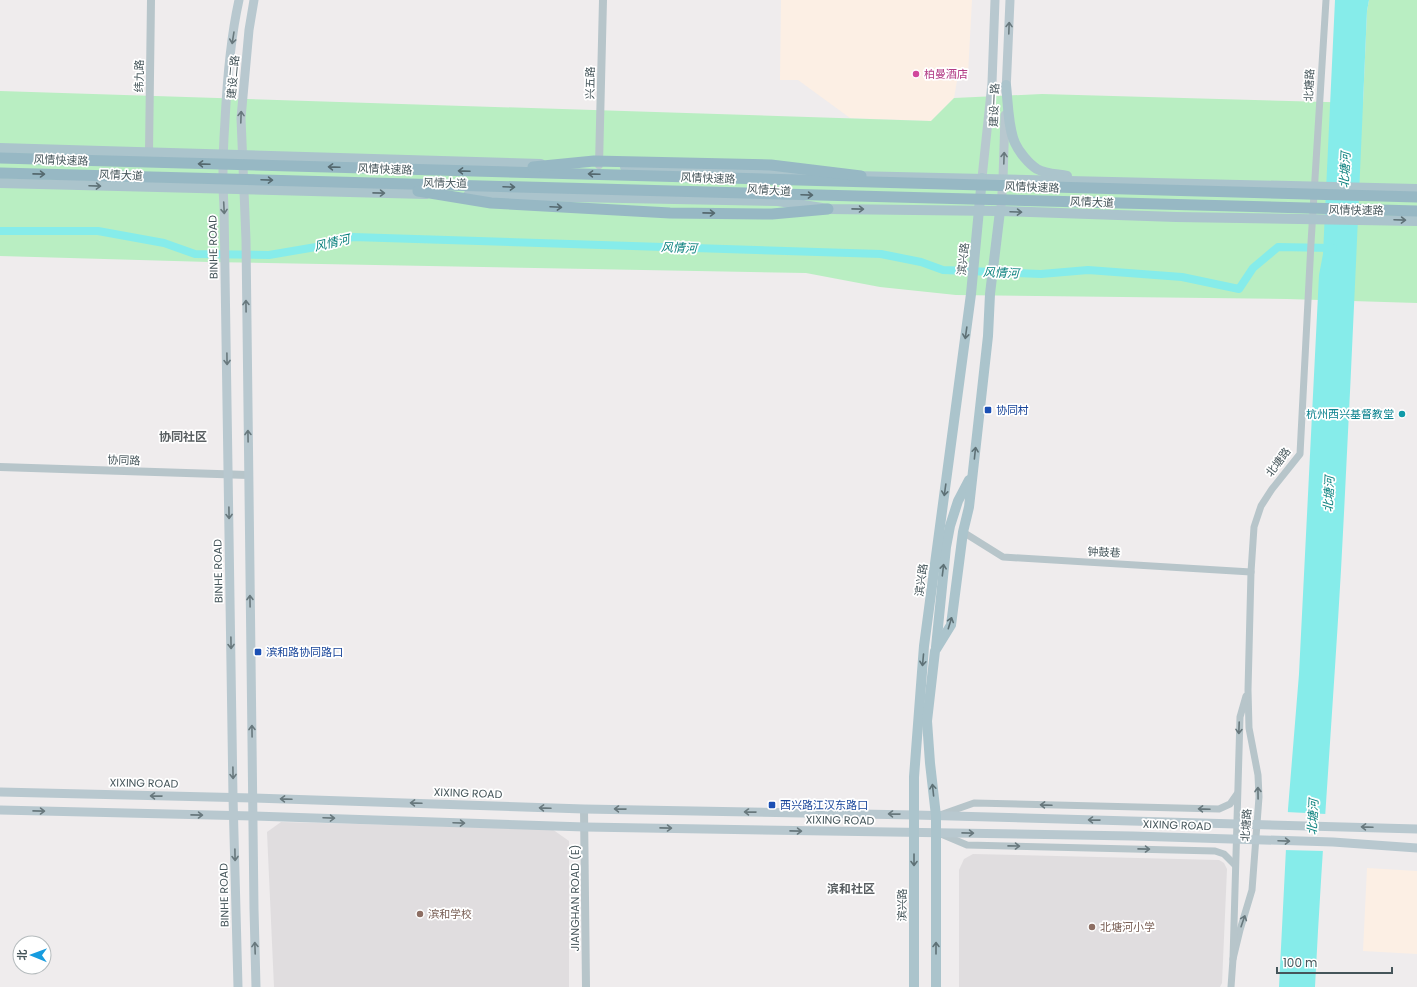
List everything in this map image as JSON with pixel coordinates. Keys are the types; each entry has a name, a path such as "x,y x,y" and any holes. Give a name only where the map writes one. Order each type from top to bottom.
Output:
{"highway":[{"name":"风情快速路","path":"0,158 1417,197"},
{"path":"488,172 594,161 771,165 861,176"},
{"name":"风情快速路","path":"0,173 1417,211"},
{"path":"379,184 491,203 670,212 772,214 828,209"}],"main road":[{"name":"建设二路","path":"223,155 228,74 239,0"},
{"name":"建设二路","path":"242,156 241,118 249,30 254,0"},
{"name":"建设一路","path":"982,178 992,83 995,0"},
{"name":"建设一路","path":"1000,211 1003,179 1010,0"},
{"path":"1006,85 1015,144 1025,158 1037,169 1052,174 1109,182"},
{"name":"风情大道","path":"0,148 599,166 861,176 1417,189"},
{"name":"BINHE ROAD","path":"223,155 233,798 238,987"},
{"path":"242,156 246,240 256,987"},
{"name":"滨兴路","path":"914,987 914,777 924,646 971,294 982,178"},
{"name":"风情大道","path":"0,183 496,196 778,201 828,209 1000,211 1168,217 1417,221"},
{"path":"935,651 951,625 963,532 969,507 988,336 990,294 1000,211"},
{"path":"936,987 936,816 927,721 946,547 950,526 958,502 973,474"},
{"name":"XIXING ROAD","path":"0,792 253,798 584,809 1133,820 1417,829"},
{"name":"XIXING ROAD","path":"0,810 253,816 585,827 1133,836 1333,842 1417,848"}],"street":[{"name":"纬九路","path":"149,152 151,0"},
{"name":"兴五路","path":"599,166 602,0"},
{"name":"北塘路","path":"1233,959 1252,890 1259,797 1258,775 1249,728 1248,690 1251,572 1254,527 1261,506 1272,489 1300,454 1315,171 1326,0"},
{"name":"协同路","path":"0,467 248,475"},
{"name":"钟鼓巷","path":"963,532 1003,557 1251,572"},
{"name":"北塘路","path":"1231,987 1240,717 1248,690"},
{"name":"XIXING ROAD","path":"936,816 974,803 1219,809 1230,804 1237,794"},
{"name":"JIANGHAN ROAD (E)","path":"584,809 586,987"},
{"name":"XIXING ROAD","path":"936,832 967,845 1215,851 1224,854 1235,865"}],"shaded area":[{"path":"781,0 972,0 968,74 958,75 954,98 931,121 850,118 798,80 780,80"},
{"name":"滨和学校","path":"281,822 552,829 569,841 569,987 274,987 267,832"},
{"name":"北塘河小学","path":"973,854 1219,860 1224,863 1227,869 1222,983 1220,987 959,987 959,870 964,859"},
{"path":"1367,868 1417,871 1417,954 1363,951"}],"green space":[{"path":"1369,0 1417,0 1417,303 1287,299 956,295 880,287 806,273 209,262 0,256 0,91 931,121 954,98 1042,94 1363,103 1367,11"}],"water":[{"name":"北塘河","path":"1335,0 1369,0 1367,11 1352,360 1341,570 1315,987 1279,987 1288,809 1299,674 1319,275 1323,254"}],"pier":[{"path":"1286,812 1326,814 1324,851 1284,850"}],"waterway":[{"name":"风情河","path":"0,231 98,231 164,243 195,254 269,255 322,246 353,237 881,254 921,262 943,270 1041,274 1088,270 1182,277 1239,289 1253,268 1278,247 1333,248"}],"place":[{"name":"柏曼酒店","path":"916,74"},
{"name":"协同村","path":"988,410"},
{"name":"杭州西兴基督教堂","path":"1402,414"},
{"name":"滨和路协同路口","path":"258,652"},
{"name":"西兴路江汉东路口","path":"772,805"},
{"name":"滨和学校","path":"420,914"},
{"name":"北塘河小学","path":"1092,927"}],"district":[{"name":"协同社区","path":"183,437"},
{"name":"滨和社区","path":"851,889"}]}
